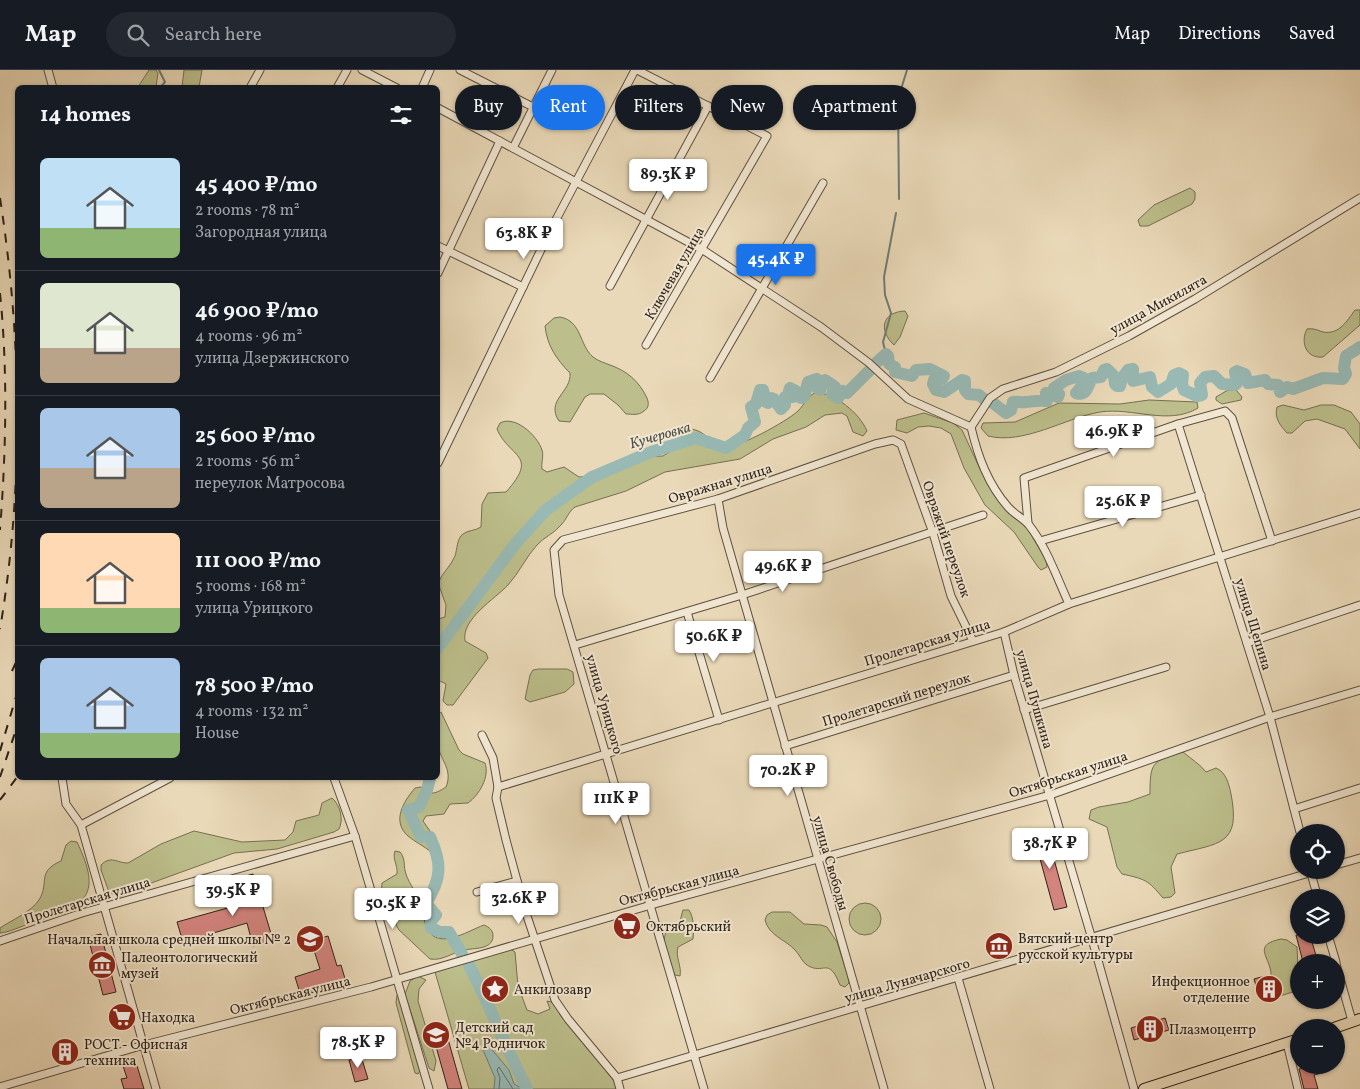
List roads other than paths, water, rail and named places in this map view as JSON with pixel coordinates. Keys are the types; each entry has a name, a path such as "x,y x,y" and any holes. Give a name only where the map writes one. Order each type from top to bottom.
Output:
{"main road":[{"path":"1144,1089 1290,1042"}],"street":[{"path":"48,70 51,85"},
{"path":"252,85 260,70"},
{"path":"339,85 346,70"},
{"path":"362,70 392,85"},
{"path":"423,85 430,70"},
{"path":"460,70 532,106"},
{"path":"544,85 552,70"},
{"path":"440,459 576,181 636,70 708,106 610,286"},
{"name":"Ключевая улица","path":"646,345 703,250 767,136 708,106"},
{"path":"440,109 703,250 821,327 869,363 908,399 971,427 978,455 988,477 1009,509 1028,523 1040,541 1069,604"},
{"path":"513,148 532,109"},
{"path":"440,268 500,141"},
{"path":"710,378 823,183"},
{"name":"улица Микилята","path":"971,427 990,398 1003,389 1056,372 1129,336 1195,299 1360,198"},
{"path":"440,247 523,287"},
{"path":"1028,523 1024,478 1178,424 1225,410 1232,418 1272,541"},
{"name":"улица Щепина","path":"1178,424 1270,717 1298,824"},
{"name":"Овражная улица","path":"553,556 558,544 563,540 718,499 875,444 893,440 901,444"},
{"name":"Овражий переулок","path":"901,444 933,533 951,596 973,641"},
{"path":"1040,541 1201,495"},
{"name":"улица Свободы","path":"718,499 723,528 774,702 859,1008 884,1089"},
{"name":"Пролетарская улица","path":"498,787 1004,632 1069,604 1360,513"},
{"path":"575,645 742,595 983,515"},
{"name":"улица Урицкого","path":"553,556 559,595 704,1089"},
{"path":"1247,643 1360,605"},
{"path":"687,612 719,720"},
{"name":"улица Пушкина","path":"1004,632 1014,676 1092,939 1134,1089"},
{"path":"1024,710 1166,667"},
{"name":"Пролетарский переулок","path":"785,746 1014,676"},
{"name":"Октябрьская улица","path":"0,1087 144,1045 396,980 650,905 1050,795 1270,717 1360,690"},
{"path":"482,735 493,758 498,787 496,798 517,881 534,939 560,1009 617,1078 620,1089"},
{"path":"62,780 66,804 81,825 156,1089"},
{"path":"81,825 166,780"},
{"path":"335,780 355,836 429,1089"},
{"path":"1294,809 1360,788"},
{"name":"Пролетарская улица","path":"0,941 62,919 252,863 355,836"},
{"path":"1345,862 1360,858"},
{"name":"улица Луначарского","path":"617,1078 1092,939 1290,877"},
{"path":"478,892 517,881"},
{"path":"958,978 990,1089"},
{"path":"1345,989 1356,1020"},
{"path":"1286,1044 1298,1089"}],"water":[{"path":"489,1046 509,1070 514,1084 523,1089 494,1089 495,1078 483,1050"}],"waterway":[{"path":"159,70 165,82 162,85"},
{"path":"899,199 898,99 907,70"},
{"path":"886,354 883,342 891,313 885,295 884,277 896,213"},
{"name":"Кучеровка","path":"993,403 1006,413 1011,410 1013,402 1047,401 1046,393 1058,397 1059,394 1055,392 1054,388 1066,380 1079,376 1084,378 1081,387 1076,393 1080,394 1087,390 1092,378 1101,377 1104,370 1107,369 1114,376 1117,386 1120,386 1122,378 1128,370 1133,369 1133,381 1150,377 1152,387 1158,392 1171,384 1174,375 1179,373 1183,375 1182,384 1184,390 1197,396 1202,395 1200,383 1205,377 1214,376 1222,384 1235,385 1237,383 1235,372 1237,371 1245,374 1248,383 1265,380 1268,384 1278,385 1280,392 1287,387 1293,389 1323,378 1343,379 1346,374 1344,368 1346,356 1360,347"},
{"name":"Кучеровка","path":"876,363 886,354 889,364 895,367 895,372 912,376 916,370 930,369 944,376 942,379 934,380 933,384 936,390 944,392 962,380 965,381 965,390 968,394 979,395 985,400"},
{"name":"Кучеровка","path":"440,645 516,543 546,510 592,477 651,452 696,438 726,448 745,435 748,428 755,422 751,407 756,404 760,390 763,390 766,402 768,403 771,398 774,399 781,409 785,405 785,397 793,397 789,391 790,388 796,391 797,396 801,398 804,397 808,382 817,379 816,387 820,390 825,380 835,387 832,394 838,398 843,391 847,393 870,370"},
{"path":"430,780 419,807 408,810 421,837 430,837 437,855 439,870 435,886 426,903 436,915 431,921 431,928 440,932 449,932 462,954"},
{"path":"469,965 527,1089"}],"railway":[{"path":"0,198 13,305 15,341"},
{"path":"0,293 3,323 5,412 0,530"},
{"path":"0,629 8,576 15,486"},
{"path":"12,671 15,664"},
{"path":"0,751 15,700"},
{"path":"0,777 15,733"},
{"path":"0,800 15,780"}],"place":[{"name":"Октябрьский","path":"627,926"},
{"name":"Начальная школа средней школы № 2","path":"310,939"},
{"name":"Вятский центр русской культуры","path":"999,946"},
{"name":"Палеонтологический музей","path":"102,965"},
{"name":"Анкилозавр","path":"495,989"},
{"name":"Инфекционное отделение","path":"1269,989"},
{"name":"Находка","path":"122,1017"},
{"name":"Плазмоцентр","path":"1150,1029"},
{"name":"Детский сад №4 Родничок","path":"436,1035"},
{"name":"РОСТ - Офисная техника","path":"65,1052"}]}
